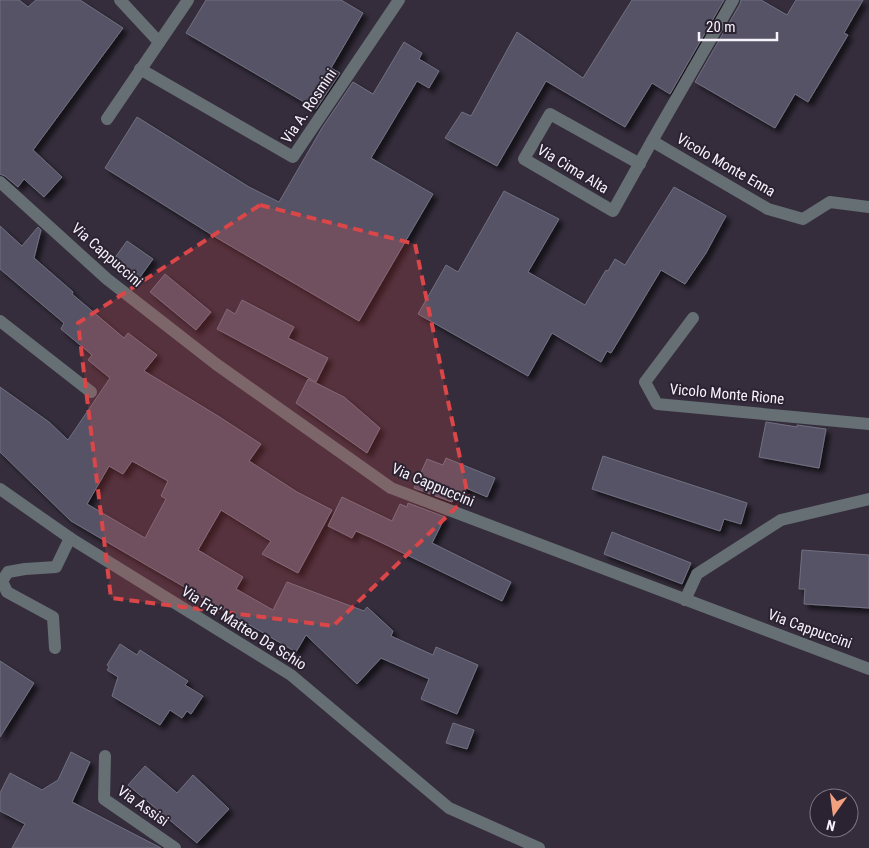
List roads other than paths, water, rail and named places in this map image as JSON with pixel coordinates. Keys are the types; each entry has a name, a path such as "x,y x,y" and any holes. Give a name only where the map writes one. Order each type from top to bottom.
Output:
{"street":[{"path":"120,0 160,42"},
{"path":"107,119 188,0"},
{"name":"Via A. Rosmini","path":"140,69 294,157 399,0"},
{"name":"Via Cima Alta","path":"640,164 550,114 524,160 613,211 640,164 732,0"},
{"name":"Vicolo Monte Enna","path":"652,141 768,209 803,218 830,202 869,207"},
{"name":"Via Cappuccini","path":"0,182 107,279 216,364 391,488 869,669"},
{"name":"Vicolo Monte Rione","path":"693,318 645,382 657,404 869,424"},
{"path":"0,321 91,392"},
{"name":"Via Fra' Matteo Da Schio","path":"0,489 70,538 291,675 449,808 539,848"},
{"path":"685,600 697,574 781,520 869,499"},
{"path":"55,648 53,617 7,592 2,581 8,572 56,567 70,538"},
{"name":"Via Assisi","path":"105,756 104,798 175,848"}]}
